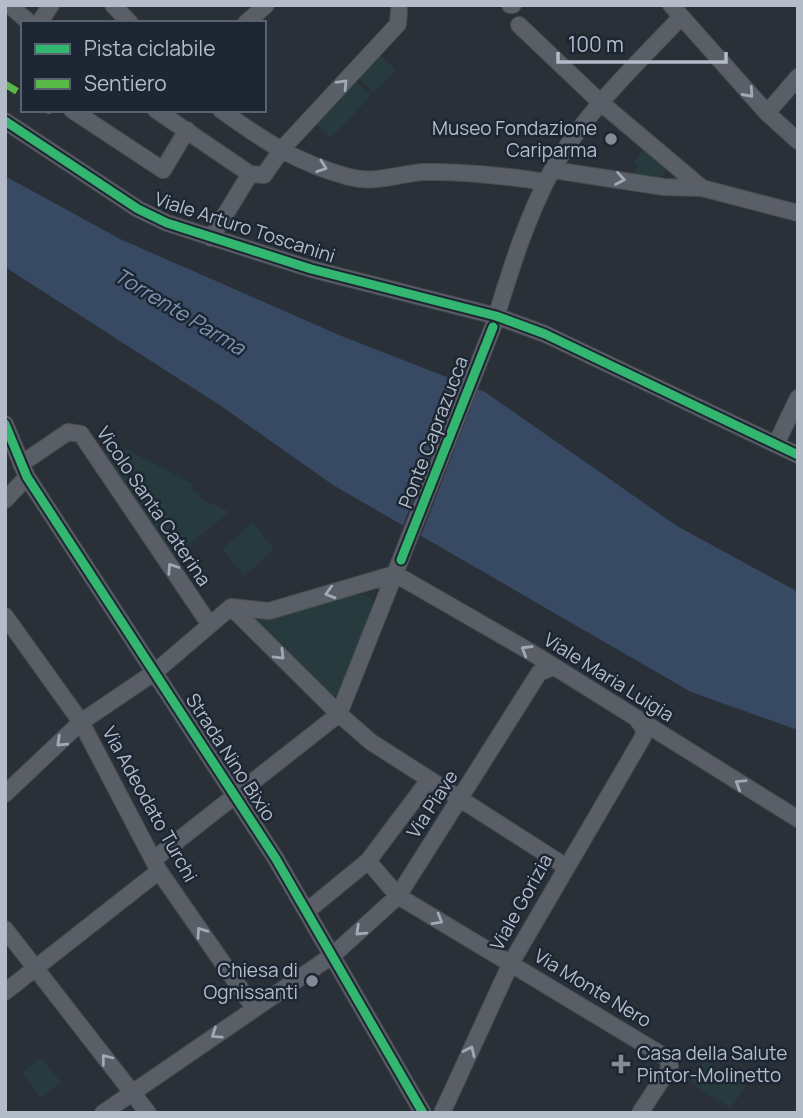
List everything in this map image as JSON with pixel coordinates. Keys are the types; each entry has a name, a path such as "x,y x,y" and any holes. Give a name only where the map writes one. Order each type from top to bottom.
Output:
{"street":[{"path":"9,5 28,21"},
{"path":"40,21 51,5"},
{"path":"113,5 128,21"},
{"path":"248,21 266,5"},
{"path":"159,112 250,174 264,175 280,152 398,24 399,7"},
{"path":"674,8 767,113 798,141"},
{"name":"Ponte Caprazucca","path":"340,714 494,323 512,264 550,176 600,102 674,8"},
{"path":"519,25 600,102 702,188"},
{"path":"767,113 798,76"},
{"path":"75,112 163,170 187,130"},
{"path":"224,112 280,152 350,177 383,181 419,173 468,172 550,176 566,169 664,187 702,188 798,213"},
{"name":"Viale Arturo Toscanini","path":"5,121 138,209 167,223 494,323 545,334 798,455"},
{"path":"211,238 250,174"},
{"path":"776,444 798,398"},
{"name":"Strada Nino Bixio","path":"5,424 24,470 307,911 424,1113"},
{"name":"Vicolo Santa Caterina","path":"5,500 24,470 68,432 81,434 210,625"},
{"path":"5,794 81,722 155,672 231,607 269,611 398,567"},
{"name":"Viale Maria Luigia","path":"398,567 638,721 798,819"},
{"path":"231,607 371,742 565,866"},
{"name":"Via Adeodato Turchi","path":"5,616 81,722 156,866 254,1008"},
{"name":"Via Piave","path":"103,1113 131,1091 333,955 398,896 539,673 553,667"},
{"path":"5,992 156,866 173,847 234,795 340,714"},
{"name":"Viale Gorizia","path":"442,1113 511,962 643,737 644,727 638,721"},
{"path":"307,911 368,861 429,780"},
{"name":"Via Monte Nero","path":"368,861 398,896 662,1054 670,1067 640,1113"},
{"path":"5,929 148,1113"}],"green space":[{"path":"379,54 396,70 374,93 357,77"},
{"path":"355,80 371,96 331,138 314,122"},
{"path":"644,147 668,167 658,181 631,176 638,166 634,163"},
{"path":"112,442 193,484 191,490 200,494 199,498 230,512 172,558 100,453"},
{"path":"253,522 274,549 244,576 222,549"},
{"path":"362,594 370,597 374,607 338,696 332,695 257,620"},
{"path":"41,1058 61,1082 41,1098 22,1073"},
{"path":"704,1060 746,1085 731,1108 690,1083"}],"water":[{"name":"Torrente Parma","path":"5,176 120,239 339,335 485,392 677,526 798,592 798,730 691,692 333,485 221,406 5,267"}],"pier":[{"path":"460,378 479,386 420,538 402,528"}],"marked path":[{"path":"5,84 21,94"}],"cycle path":[{"path":"5,121 138,209 167,223 311,269 496,316 545,334 798,455"},
{"path":"401,560 493,327"},
{"path":"5,424 27,477 276,859 423,1113"}],"place":[{"name":"Museo Fondazione Cariparma","path":"611,139"},
{"name":"Chiesa di Ognissanti","path":"312,981"},
{"name":"Casa della Salute Pintor-Molinetto","path":"621,1064"}]}
